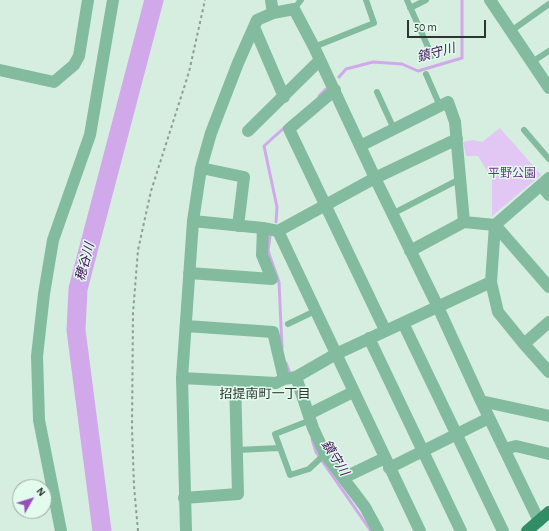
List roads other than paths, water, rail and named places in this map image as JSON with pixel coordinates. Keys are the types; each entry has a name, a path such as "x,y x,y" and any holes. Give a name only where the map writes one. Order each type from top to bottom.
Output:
{"main road":[{"path":"527,531 549,512"}],"street":[{"path":"0,70 54,82 74,65 79,56 88,0"},
{"path":"61,531 39,420 37,356 44,294 53,240 90,135 113,0"},
{"path":"271,0 273,13"},
{"path":"490,0 549,88"},
{"path":"186,531 182,378 193,221 201,168 214,126 238,63 257,20 298,4 314,47 360,146 539,521"},
{"path":"254,27 284,97"},
{"path":"248,132 320,60"},
{"path":"335,90 288,129 385,330"},
{"path":"360,146 448,102 455,122 464,222"},
{"path":"193,221 263,228 278,231 375,178 457,139"},
{"path":"201,168 244,177 238,226"},
{"path":"549,195 545,182 495,225 491,282 498,312 549,372"},
{"path":"410,251 464,222 495,225 549,287"},
{"path":"190,273 272,279 262,255 263,228"},
{"path":"278,231 420,531"},
{"path":"182,378 276,383 290,378 385,330 491,282"},
{"path":"524,344 549,322"},
{"path":"403,323 503,531"},
{"path":"186,326 273,332 322,458 343,478 365,507 378,531"},
{"path":"369,338 461,531"},
{"path":"184,498 238,494 236,381"},
{"path":"308,419 353,392"},
{"path":"481,401 549,416"},
{"path":"343,478 423,452 489,418"},
{"path":"504,449 516,446 549,454"}],"lane":[{"path":"314,47 374,23 366,0"},
{"path":"407,0 432,56"},
{"path":"410,8 426,0"},
{"path":"511,31 549,4"},
{"path":"532,62 549,51"},
{"path":"426,74 440,106"},
{"path":"377,92 394,129"},
{"path":"524,130 549,159"},
{"path":"392,214 460,179"},
{"path":"288,324 315,311"},
{"path":"308,419 275,434 279,448 290,475 309,469 322,458"},
{"path":"237,450 279,448"}],"waterway":[{"name":"穂谷川","path":"102,531 76,330 78,289 154,0"},
{"name":"鎮守川","path":"339,77 346,69 373,62 402,64 418,71 462,58 462,0"},
{"name":"鎮守川","path":"319,96 326,89"},
{"name":"鎮守川","path":"276,222 277,207 264,146 285,127"},
{"name":"鎮守川","path":"270,236 268,251 279,282 282,348"},
{"name":"鎮守川","path":"286,363 289,371"},
{"name":"鎮守川","path":"312,439 316,452 371,531"}],"district":[{"name":"招提南町一丁目","path":"265,394"}],"park label":[{"name":"平野公園","path":"512,173"}]}
